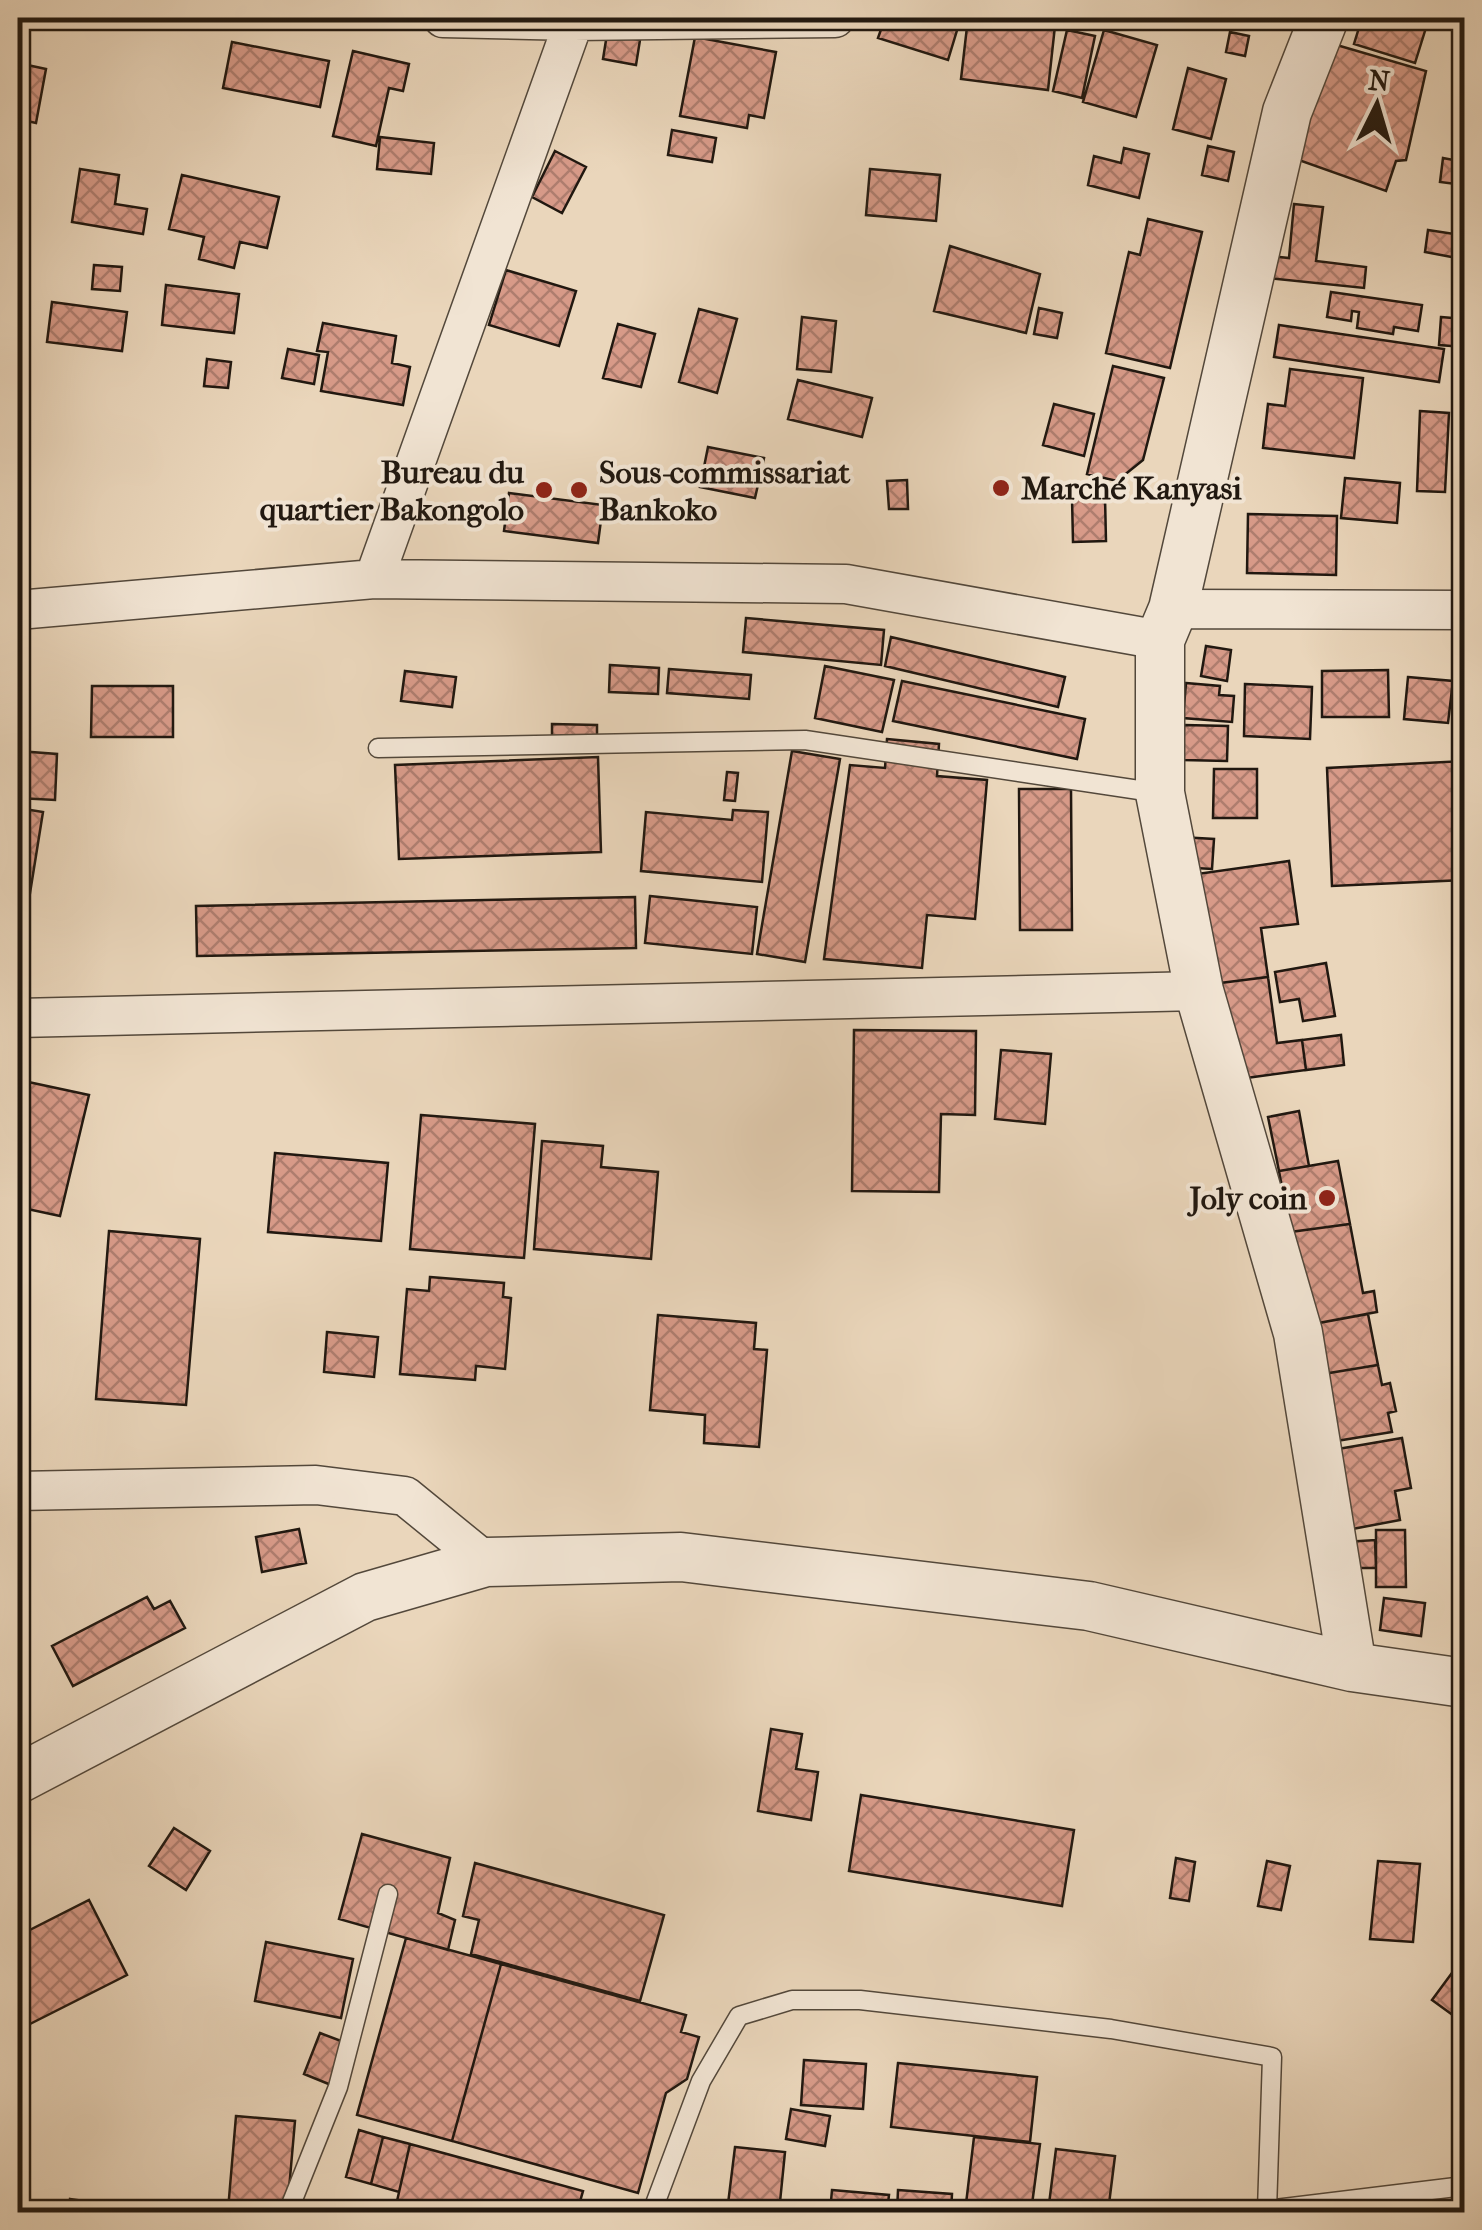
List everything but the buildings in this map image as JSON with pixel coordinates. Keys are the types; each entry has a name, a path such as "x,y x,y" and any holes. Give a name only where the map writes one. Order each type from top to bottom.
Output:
{"street":[{"path":"443,18 835,18"},
{"path":"1324,18 1286,112 1166,625 1160,793 1199,992 1298,1333 1352,1667"},
{"path":"374,578 574,19"},
{"path":"18,610 374,578 846,584 1166,625 1464,610"},
{"path":"18,1018 1199,992"},
{"path":"18,1491 316,1485 405,1496 486,1562"},
{"path":"18,1779 365,1597 486,1562 681,1557 1089,1606 1352,1667 1464,1683"}],"lane":[{"path":"378,748 805,740 1160,793"},
{"path":"288,2212 338,2087 388,1894"},
{"path":"652,2212 702,2082 739,2016 792,2000 929,2006 1272,2056 1267,2210 1464,2186"}],"place":[{"name":"Marché Kanyasi","path":"1001,488"},
{"name":"Bureau du quartier Bakongolo","path":"544,490"},
{"name":"Sous-commissariat Bankoko","path":"579,490"},
{"name":"Joly coin","path":"1327,1198"}]}
